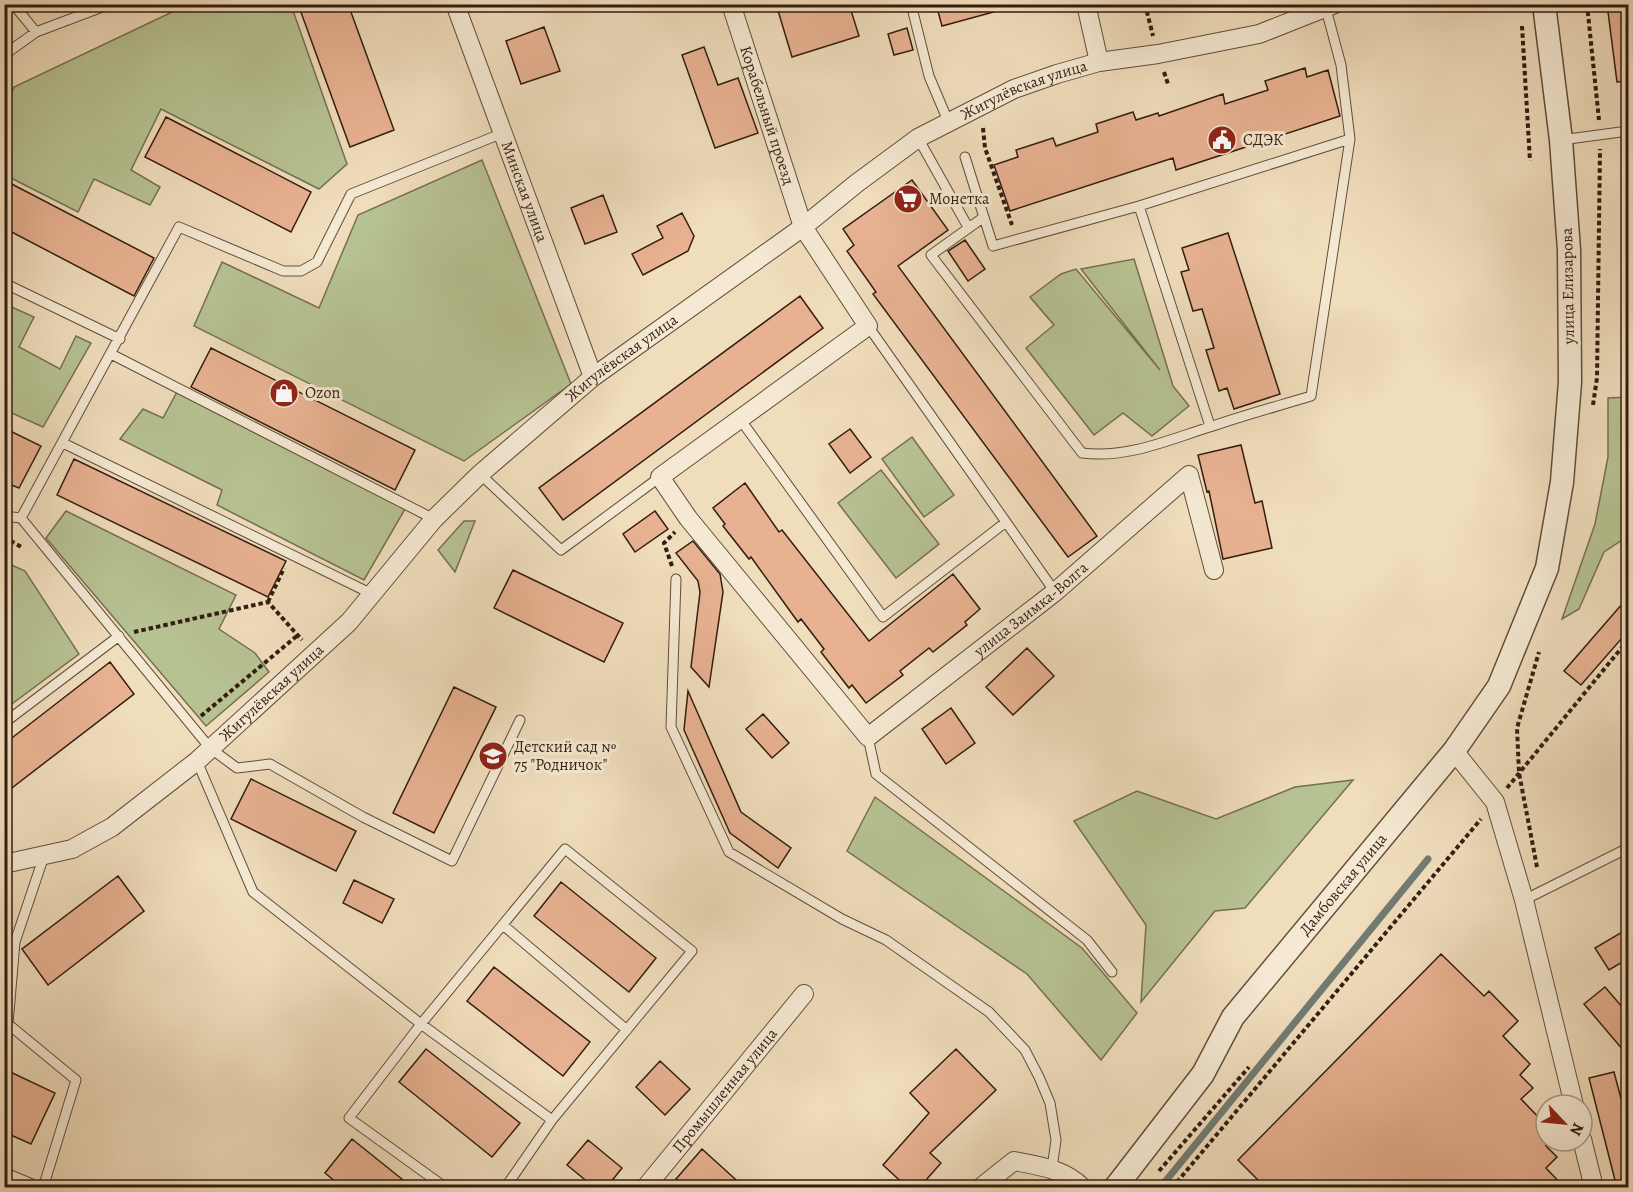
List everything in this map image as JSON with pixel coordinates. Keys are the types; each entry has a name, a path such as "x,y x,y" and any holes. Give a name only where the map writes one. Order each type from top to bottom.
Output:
{"street":[{"name":"Минская улица","path":"455,4 593,377"},
{"name":"Корабельный проезд","path":"731,4 803,227 868,326"},
{"path":"1086,4 1099,62"},
{"name":"улица Елизарова","path":"1544,4 1561,140 1569,250 1570,382 1562,482 1546,568"},
{"name":"Жигулёвская улица","path":"4,864 72,849 112,827 196,761 349,622 434,519 480,474 593,377 803,227 918,138 1014,89 1099,62 1158,54 1259,34 1331,7"},
{"path":"868,326 660,477 688,518 868,737"},
{"name":"улица Заимка-Волга","path":"868,737 1055,592 1189,475 1214,570"},
{"name":"Дамбовская улица","path":"1115,1188 1203,1074 1233,1017 1454,751 1499,686 1546,568"},
{"path":"1454,751 1495,802 1524,900 1571,1093"},
{"name":"Промышленная улица","path":"645,1188 804,994"},
{"path":"1585,1153 1594,1188"},
{"path":"980,1188 1014,1161 1052,1168 1074,1178 1083,1188"},
{"path":"4,1177 30,1188"}],"lane":[{"path":"14,4 36,32"},
{"path":"4,55 36,32 110,4"},
{"path":"911,4 929,76 948,121"},
{"path":"984,217 932,255 1082,453 1096,455 1159,446 1210,426 1311,396 1350,139 1331,7"},
{"path":"1561,140 1629,130"},
{"path":"21,518 179,227 283,271 301,271 317,262 351,195 503,133"},
{"path":"918,138 968,227"},
{"path":"965,157 993,246 1139,206 1350,139"},
{"path":"1139,206 1210,426"},
{"path":"4,283 120,339"},
{"path":"868,326 1055,592"},
{"path":"111,354 434,519"},
{"path":"740,419 883,617 1006,522"},
{"path":"63,443 372,594"},
{"path":"480,474 561,550 660,477"},
{"path":"4,516 21,518 210,748 237,768 270,764 363,817 452,861 520,720"},
{"path":"676,579 671,727 729,852 842,919 886,940 990,1012 1025,1050 1050,1103 1056,1140 1052,1168"},
{"path":"4,723 118,636"},
{"path":"868,737 876,774 1087,940 1112,972"},
{"path":"196,761 254,892 421,1024 552,1120"},
{"path":"1524,900 1629,848"},
{"path":"446,1188 349,1118 421,1024 565,849 692,951 552,1120 505,1188"},
{"path":"43,1188 76,1080 8,1024 15,942 44,856"},
{"path":"503,925 627,1030"}],"path":[{"path":"1521,16 1530,161"},
{"path":"983,128 985,148 1012,225 1023,222"},
{"path":"676,579 664,543 688,518"},
{"path":"268,602 291,554"},
{"path":"118,636 268,602"},
{"path":"268,602 314,653"},
{"path":"191,724 297,635"},
{"path":"1172,1188 1629,640"},
{"path":"1153,1179 1249,1067"}],"green space":[{"path":"189,4 291,5 347,164 319,189 161,109 131,170 160,187 150,205 94,179 78,212 5,175 5,109 14,87"},
{"path":"482,160 571,384 464,461 194,326 222,262 319,308 358,215"},
{"path":"1134,259 1173,386 1189,406 1152,436 1123,413 1094,435 1026,348 1054,325 1030,297 1061,274 1076,269 1160,370 1081,269"},
{"path":"5,304 34,317 19,347 60,369 76,336 91,343 43,427 5,410"},
{"path":"178,390 405,509 364,580 217,505 222,490 120,439 143,409 163,418"},
{"path":"1628,397 1628,536 1604,552 1579,609 1562,619 1595,524 1608,457 1608,398"},
{"path":"912,437 954,495 924,517 882,459"},
{"path":"881,470 939,544 896,578 838,503"},
{"path":"66,511 236,595 219,629 255,653 269,672 206,726 46,538"},
{"path":"464,521 475,521 455,572 438,550"},
{"path":"5,562 25,571 79,654 5,709"},
{"path":"1353,780 1245,908 1215,911 1141,1002 1146,925 1074,821 1137,791 1216,819 1295,787"},
{"path":"875,797 1082,948 1137,1013 1101,1060 1027,974 847,851"}],"building":[{"path":"298,4 348,4 394,130 350,147"},
{"path":"776,4 849,4 859,36 792,57"},
{"path":"936,4 1000,4 1001,10 942,26"},
{"path":"1607,4 1629,4 1629,81 1617,82"},
{"path":"544,27 560,71 521,84 506,41"},
{"path":"907,28 913,50 894,55 888,34"},
{"path":"704,47 718,85 738,78 758,133 715,148 682,55"},
{"path":"1305,68 1307,77 1328,70 1340,116 1176,170 1173,158 1010,211 994,165 1018,157 1016,150 1053,138 1056,146 1098,132 1096,124 1133,112 1136,120 1158,113 1159,116 1223,94 1225,104 1268,90 1265,81"},
{"path":"166,117 311,192 291,232 145,157"},
{"path":"4,180 154,258 134,296 4,228"},
{"path":"912,180 948,230 898,266 1097,536 1068,557 873,294 876,292 847,251 854,245 843,229"},
{"path":"603,195 617,232 585,244 571,208"},
{"path":"682,213 694,236 688,251 643,275 632,254 663,238 657,226"},
{"path":"1228,233 1280,394 1234,409 1227,388 1219,391 1206,350 1214,348 1202,309 1193,311 1181,272 1189,270 1182,248"},
{"path":"965,240 985,269 968,281 948,251"},
{"path":"800,296 823,328 563,520 539,488"},
{"path":"211,348 415,450 395,490 191,387"},
{"path":"4,428 41,446 19,488 4,482"},
{"path":"850,429 871,457 850,473 829,444"},
{"path":"1241,445 1255,503 1262,501 1272,548 1223,559 1209,491 1207,492 1198,455"},
{"path":"74,459 286,561 268,597 57,495"},
{"path":"745,483 779,532 782,530 869,641 953,574 980,609 965,622 967,625 933,652 929,648 900,671 903,675 866,703 852,685 849,688 821,652 824,649 801,619 798,622 751,557 749,559 723,526 725,524 713,508"},
{"path":"655,511 668,529 635,552 623,534"},
{"path":"693,541 720,574 723,592 709,687 691,667 700,592 698,581 676,553"},
{"path":"513,570 623,623 604,662 494,608"},
{"path":"1629,596 1629,630 1581,685 1564,671"},
{"path":"1027,648 1054,676 1013,715 986,687"},
{"path":"110,662 134,694 4,794 4,744"},
{"path":"454,687 496,707 434,833 393,813"},
{"path":"688,691 741,812 791,848 778,868 730,833 684,730"},
{"path":"951,708 975,743 946,764 922,729"},
{"path":"763,714 789,743 772,758 746,729"},
{"path":"251,779 356,831 336,871 231,819"},
{"path":"118,876 144,911 48,985 22,949"},
{"path":"354,880 394,899 382,923 343,903"},
{"path":"561,882 656,958 629,992 534,916"},
{"path":"1629,928 1629,958 1609,970 1595,948"},
{"path":"1441,954 1484,996 1489,991 1518,1021 1503,1036 1530,1064 1520,1075 1533,1088 1521,1099 1534,1113 1534,1153 1553,1153 1557,1157 1546,1168 1565,1188 1266,1188 1238,1160"},
{"path":"494,967 590,1042 563,1076 467,1001"},
{"path":"1605,987 1629,1015 1629,1057 1584,1004"},
{"path":"426,1049 520,1123 492,1157 399,1082"},
{"path":"956,1049 996,1090 930,1153 941,1163 919,1188 908,1188 883,1165 929,1113 910,1093"},
{"path":"660,1061 690,1089 665,1115 636,1087"},
{"path":"4,1069 55,1093 31,1144 4,1132"},
{"path":"1614,1072 1629,1129 1629,1188 1617,1188 1589,1078"},
{"path":"352,1139 413,1188 343,1188 325,1173"},
{"path":"588,1140 622,1168 606,1188 595,1188 567,1165"},
{"path":"702,1149 745,1188 686,1188 676,1179"}],"waterway":[{"path":"1160,1188 1428,859"}],"place":[{"name":"СДЭК","path":"1222,140"},
{"name":"Монетка","path":"908,199"},
{"name":"Ozon","path":"284,393"},
{"name":"Детский сад № 75 \"Родничок\"","path":"493,756"}]}
